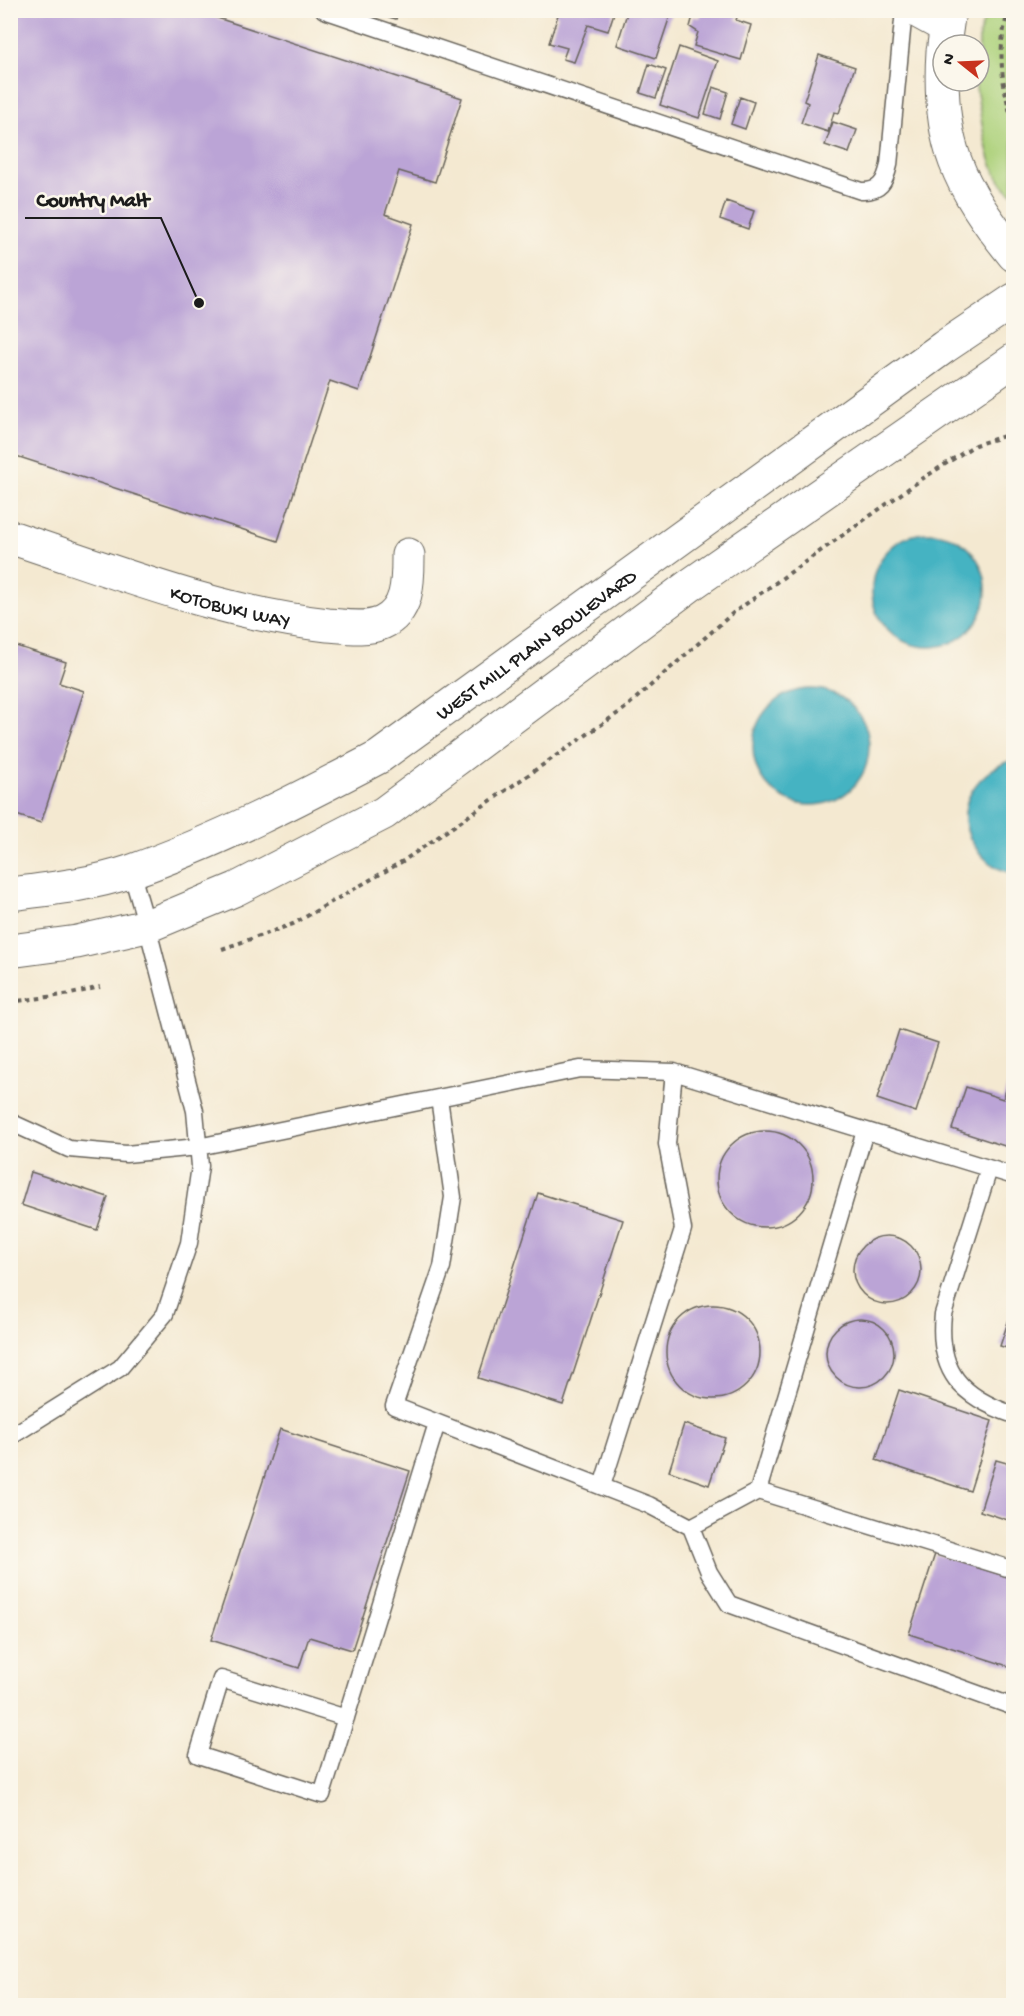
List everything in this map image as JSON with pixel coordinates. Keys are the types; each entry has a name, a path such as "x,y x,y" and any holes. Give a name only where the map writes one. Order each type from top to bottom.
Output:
{"main road":[{"path":"915,10 944,33"},
{"path":"942,93 942,103 951,154 981,215 1014,255"},
{"name":"WEST MILL PLAIN BOULEVARD","path":"10,894 56,888 131,872 287,806 379,757 952,341 1014,300"},
{"path":"10,951 77,942 147,926 236,889 384,813 693,583 1014,360"},
{"name":"KOTOBUKI WAY","path":"10,537 218,604 276,617 344,626 381,623 397,611 402,603 408,581 408,555"}],"lane":[{"path":"324,10 861,191 871,192 880,188 889,165 904,10"},
{"path":"10,1437 120,1368 165,1314 189,1244 200,1166 195,1111 131,872"},
{"path":"10,1122 69,1149 126,1154 198,1147 580,1069 674,1072 1014,1176"},
{"path":"602,1486 683,1229 667,1144 674,1072"},
{"path":"439,1098 453,1197 442,1267 394,1406 649,1505 691,1527 709,1572 729,1604 1014,1707"},
{"path":"691,1527 758,1491 865,1131"},
{"path":"990,1169 943,1314 941,1337 945,1359 962,1387 989,1407 1014,1415"},
{"path":"346,1718 221,1679 198,1755 322,1795 346,1718 437,1423"},
{"path":"758,1491 1014,1570"}],"path":[{"path":"1009,10 1003,28 1000,53 1001,78 1014,128"},
{"path":"222,949 293,924 403,861 624,709 733,613 922,479 975,445 1014,433"},
{"path":"10,1002 71,994 100,987"}],"green space":[{"path":"987,11 1013,11 1013,194 996,174 986,146 977,93 991,93 991,33 980,33"}],"water":[{"path":"929,533 951,537 970,549 982,568 986,590 982,612 970,631 951,643 929,647 907,643 888,631 876,612 872,590 876,568 888,549 907,537"},
{"path":"811,689 833,694 852,706 864,725 869,747 864,769 852,788 833,800 811,805 789,800 770,788 758,769 753,747 758,725 770,706 789,694"},
{"path":"1014,760 1013,873 995,866 979,852 965,824 965,810 976,785 986,774"}],"building":[{"path":"10,10 193,10 462,98 435,182 399,171 385,214 413,224 359,391 330,381 278,541 10,454"},
{"path":"376,10 399,10 396,19 375,13"},
{"path":"556,10 615,10 608,31 588,25 574,62 563,59 567,48 549,43 558,15 555,14"},
{"path":"628,10 672,10 656,58 617,45"},
{"path":"702,10 724,16 725,11 738,15 736,20 751,25 741,60 694,46 698,32 690,27 693,16 699,18"},
{"path":"679,47 718,61 699,118 660,105"},
{"path":"819,55 855,67 839,113 834,112 828,132 801,123 808,103 804,101"},
{"path":"649,64 666,70 656,98 640,93"},
{"path":"713,87 728,92 720,119 705,114"},
{"path":"740,97 754,102 745,129 731,124"},
{"path":"833,122 857,130 849,153 825,145"},
{"path":"726,201 754,211 748,229 720,219"},
{"path":"10,644 66,662 59,683 84,691 41,823 10,813"},
{"path":"899,1030 938,1043 916,1112 877,1099"},
{"path":"1014,1067 1014,1149 952,1129 966,1087 1003,1099"},
{"path":"756,1131 774,1131 792,1139 805,1152 813,1170 810,1198 792,1219 774,1227 756,1227 738,1219 725,1206 717,1188 717,1170 725,1152 738,1139"},
{"path":"31,1172 108,1197 97,1230 21,1205"},
{"path":"538,1193 623,1220 563,1405 478,1378"},
{"path":"887,1236 900,1239 911,1246 918,1257 921,1270 918,1283 911,1294 900,1301 887,1304 874,1301 863,1294 856,1283 853,1270 856,1257 863,1246 874,1239"},
{"path":"713,1305 731,1309 746,1319 756,1334 760,1352 756,1370 746,1385 731,1395 713,1399 695,1395 680,1385 670,1370 666,1352 670,1334 680,1319 695,1309"},
{"path":"1014,1307 1014,1350 1000,1346"},
{"path":"860,1319 873,1322 884,1329 891,1340 894,1353 891,1366 884,1377 873,1384 860,1387 847,1384 836,1377 829,1366 826,1353 829,1340 836,1329 847,1322"},
{"path":"899,1390 992,1421 970,1491 876,1460"},
{"path":"684,1424 725,1438 709,1485 669,1471"},
{"path":"280,1429 410,1471 352,1650 309,1637 299,1668 211,1640"},
{"path":"996,1460 1014,1465 1014,1522 980,1511"},
{"path":"935,1554 1014,1579 1014,1668 909,1634"}],"place":[{"name":"Country Malt","path":"199,303"}]}
